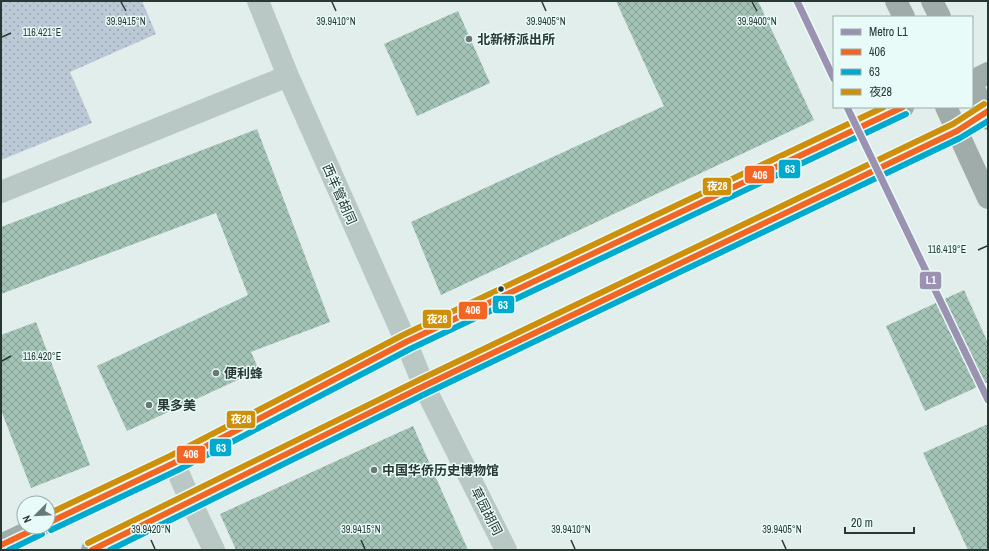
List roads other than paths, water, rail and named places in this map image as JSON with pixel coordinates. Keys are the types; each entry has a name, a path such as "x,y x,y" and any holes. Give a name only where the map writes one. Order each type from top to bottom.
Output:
{"main road":[{"path":"896,1 904,16"},
{"path":"932,1 940,16"},
{"path":"92,550 424,386 957,131 982,100 988,73"},
{"path":"56,519 174,463 406,342 901,108"},
{"path":"946,108 988,198"},
{"path":"1,545 22,535"}],"street":[{"name":"西羊管胡同","path":"258,1 288,76 424,386"},
{"path":"1,192 288,76"},
{"name":"草园胡同","path":"424,386 506,550"},
{"path":"174,463 214,550"}],"metro line":[{"name":"L1","path":"797,1 833,77"},
{"name":"L1","path":"847,108 988,400"}],"place":[{"name":"北新桥派出所","path":"469,39"},
{"name":"便利蜂","path":"216,373"},
{"name":"果多美","path":"149,405"},
{"name":"中国华侨历史博物馆","path":"374,470"}]}
